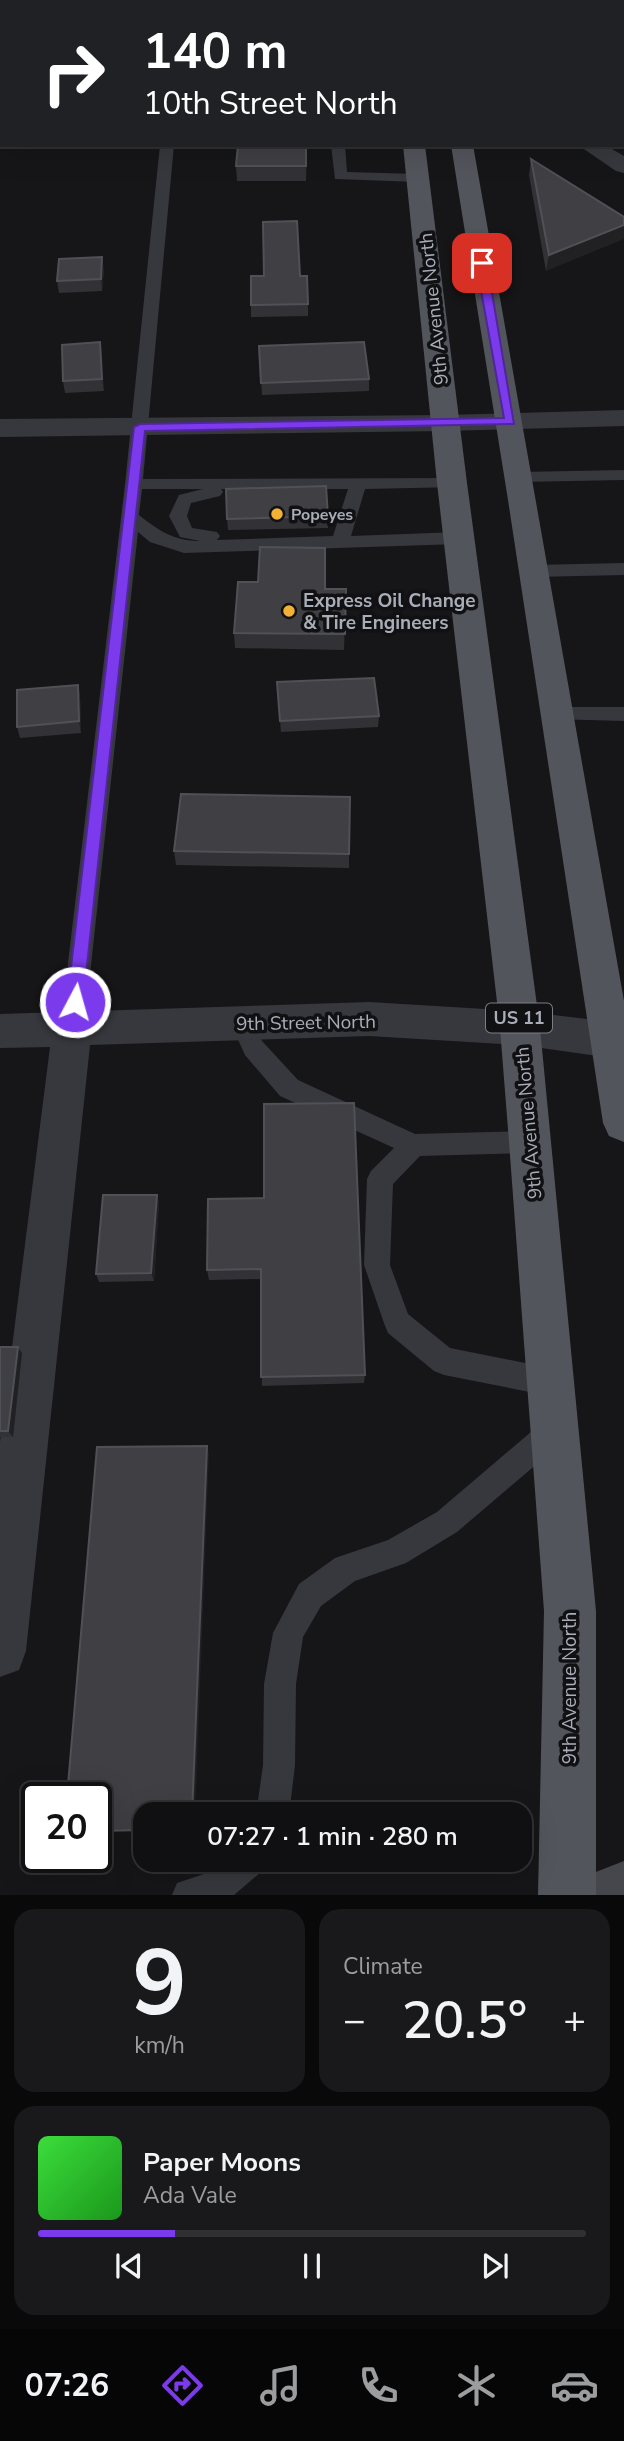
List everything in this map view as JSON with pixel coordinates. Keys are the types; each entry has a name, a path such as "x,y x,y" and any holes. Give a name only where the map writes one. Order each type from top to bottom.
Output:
{"main road":[{"path":"462,147 558,714 614,997 611,1040 624,1123"},
{"name":"9th Avenue North","path":"416,161 452,483 520,1028 530,1142 570,1611 567,1895"}],"street":[{"path":"592,147 624,166"},
{"path":"0,428 445,423 624,418"},
{"name":"9th Street North","path":"0,1031 369,1019 520,1028 611,1040"},
{"path":"0,1651 72,1030"},
{"path":"608,1895 624,1890"}],"lane":[{"path":"72,1030 134,484 167,147"},
{"path":"338,147 340,177 416,161"},
{"path":"519,477 624,475"},
{"path":"331,542 358,483"},
{"path":"134,484 452,483"},
{"path":"244,484 226,491 185,499 177,512 177,520 186,533 200,536 309,535 331,542"},
{"path":"130,516 156,538 184,547 459,538"},
{"path":"534,571 624,569"},
{"path":"558,714 624,714"},
{"path":"243,1024 253,1048 289,1088 414,1146 530,1142"},
{"path":"414,1146 380,1179 377,1265 398,1323 444,1361 550,1382"},
{"path":"274,1802 279,1765 280,1684 288,1633 310,1595 346,1569 395,1552 447,1522 555,1430"},
{"path":"189,1895 219,1886 235,1872"}],"building":[{"path":"238,147 306,147 306,166 236,166"},
{"path":"531,159 624,217 624,225 549,255"},
{"path":"297,221 300,276 307,276 308,304 251,305 251,276 264,276 263,222"},
{"path":"102,257 101,279 57,281 59,259"},
{"path":"100,342 102,379 63,381 62,345"},
{"path":"364,342 369,379 261,383 259,346"},
{"path":"326,486 328,516 227,519 226,489"},
{"path":"260,547 325,548 325,589 346,589 345,634 234,633 238,582 258,582"},
{"path":"374,678 379,716 280,721 277,682"},
{"path":"78,685 79,721 17,727 17,690"},
{"path":"181,794 350,797 349,854 174,851"},
{"path":"354,1103 365,1375 261,1377 261,1269 207,1270 208,1199 264,1198 264,1104"},
{"path":"103,1195 157,1195 151,1273 96,1274"},
{"path":"0,1347 18,1347 8,1431 0,1431"},
{"path":"207,1446 193,1802 133,1802 133,1830 112,1831 112,1782 68,1782 97,1447"}],"place":[{"name":"Popeyes","path":"277,514"},
{"name":"Express Oil Change & Tire Engineers","path":"289,611"}],"route":[{"path":"75,1002 140,427 510,421 482,263"}]}
